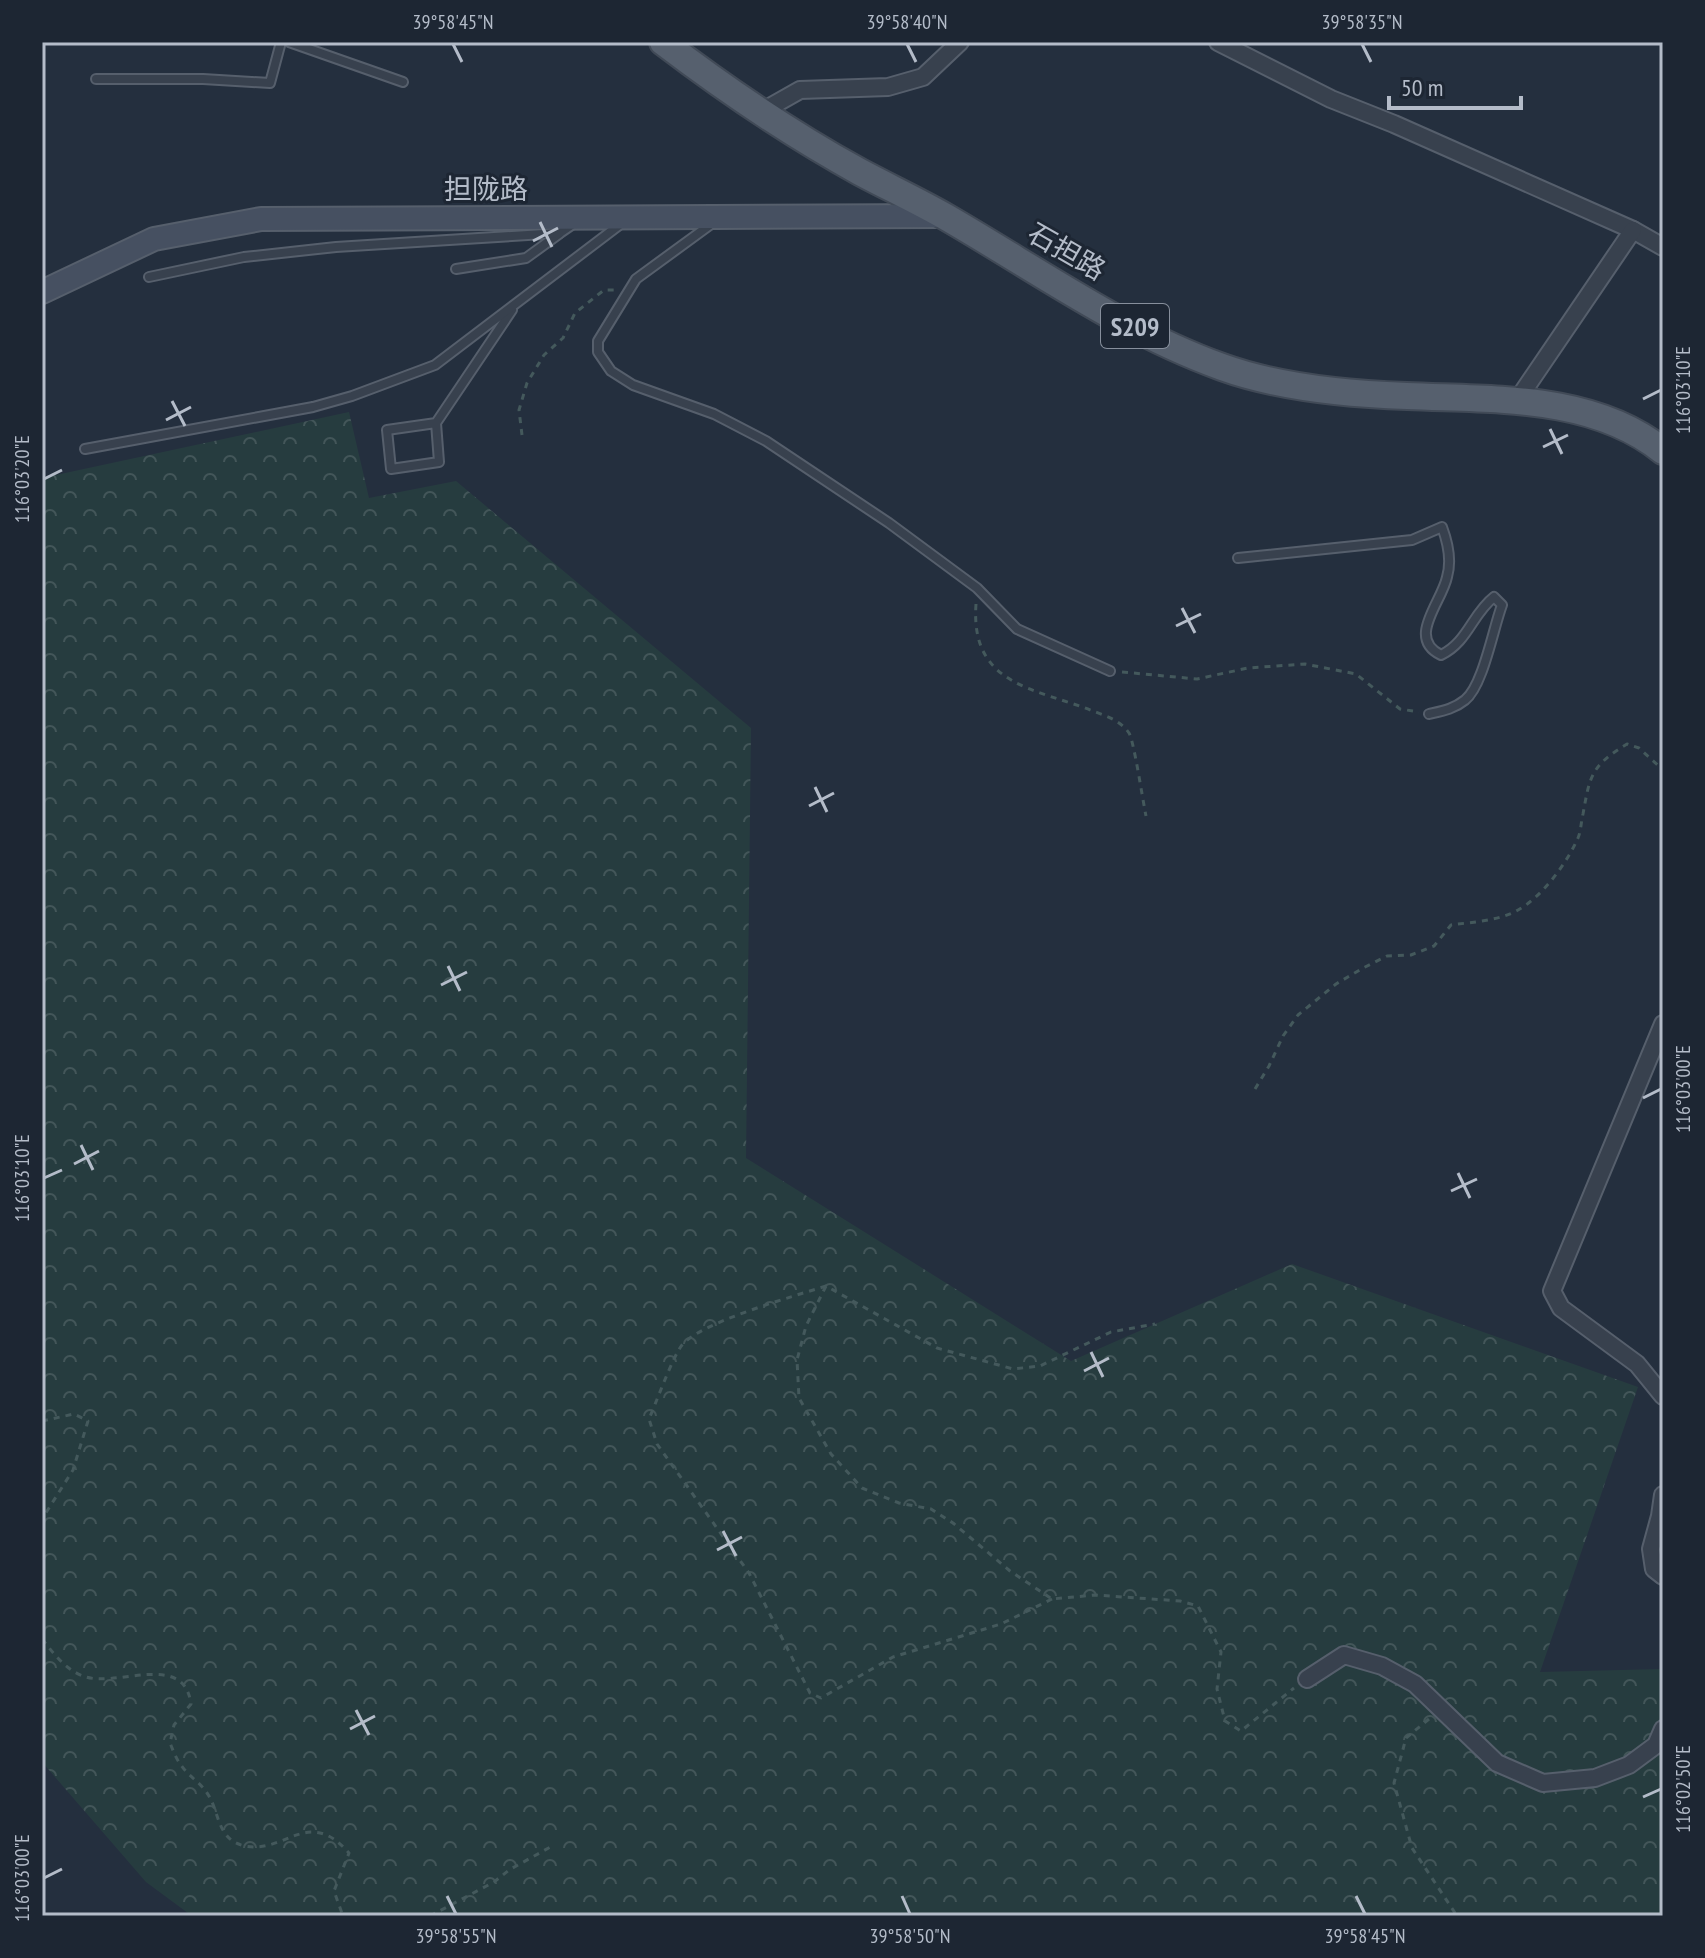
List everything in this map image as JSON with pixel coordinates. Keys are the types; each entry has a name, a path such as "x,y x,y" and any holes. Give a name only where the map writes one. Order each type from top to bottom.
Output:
{"main road":[{"name":"石担路","path":"663,42 761,112 858,171 1152,335 1224,368 1338,391 1408,397 1478,397 1579,410 1625,427 1663,451"}],"street":[{"path":"761,112 800,90 888,87 923,77 960,42"},
{"path":"1218,42 1331,99 1633,230 1663,247"},
{"name":"担陇路","path":"42,292 154,239 261,219 943,216"},
{"path":"1516,402 1633,230"},
{"path":"1663,1024 1552,1291 1561,1308 1637,1364 1663,1396"},
{"path":"1663,1495 1651,1549 1654,1569 1663,1576"},
{"path":"1307,1679 1344,1655 1382,1666 1415,1684 1497,1763 1543,1783 1595,1778 1629,1765 1656,1745 1663,1729"}],"lane":[{"path":"96,79 203,79 270,83 281,42"},
{"path":"289,42 403,82"},
{"path":"85,449 313,407 435,365 629,217"},
{"path":"722,217 636,279 598,341 598,352 611,371 633,385 714,414 766,441 889,523 977,588 1017,629 1110,671"},
{"path":"456,269 526,258 583,218"},
{"path":"149,277 260,255 336,247 560,233"},
{"path":"436,423 387,430 391,469 439,462 436,423 517,303"},
{"path":"1238,558 1412,540 1442,527 1449,546 1449,573 1443,593 1427,620 1425,636 1432,650 1441,655 1454,649 1470,629 1482,606 1494,597 1502,605 1480,679 1467,699 1451,709 1429,714"}],"path":[{"path":"522,435 519,410 527,383 544,355 563,338 575,313 604,290 630,289"},
{"path":"977,588 975,624 978,642 993,666 1015,683 1115,719 1130,734 1146,816"},
{"path":"1110,671 1197,679 1248,668 1305,664 1356,674 1400,709 1429,714"},
{"path":"1255,1089 1283,1036 1298,1015 1336,984 1387,956 1411,955 1434,946 1451,925 1495,918 1518,910 1537,894 1558,870 1579,837 1590,776 1607,756 1627,744 1639,748 1663,770"},
{"path":"1155,1324 1111,1332 1040,1366 1013,1369 937,1348 826,1286 761,1306 706,1330 682,1345 649,1419 657,1444 749,1573 810,1693 821,1698 893,1657 1001,1624 1052,1599 1095,1595 1180,1601 1198,1606 1221,1652 1217,1689 1225,1721 1241,1731 1307,1679"},
{"path":"826,1286 806,1326 797,1360 799,1398 831,1454 862,1488 899,1503 931,1509 953,1523 1010,1571 1052,1599"},
{"path":"42,1421 74,1414 88,1421 73,1470 42,1519"},
{"path":"42,1639 66,1668 86,1678 175,1677 189,1692 191,1704 174,1725 170,1743 181,1765 208,1794 218,1824 232,1840 246,1846 321,1832 336,1839 349,1853 334,1891 343,1916"},
{"path":"1440,1709 1406,1738 1394,1783 1412,1848 1457,1916"},
{"path":"430,1916 554,1845"}],"green space":[{"path":"349,412 369,498 456,481 751,728 746,1158 1071,1361 1292,1264 1638,1387 1540,1672 1663,1669 1663,1916 192,1916 146,1882 42,1762 42,478"}]}
